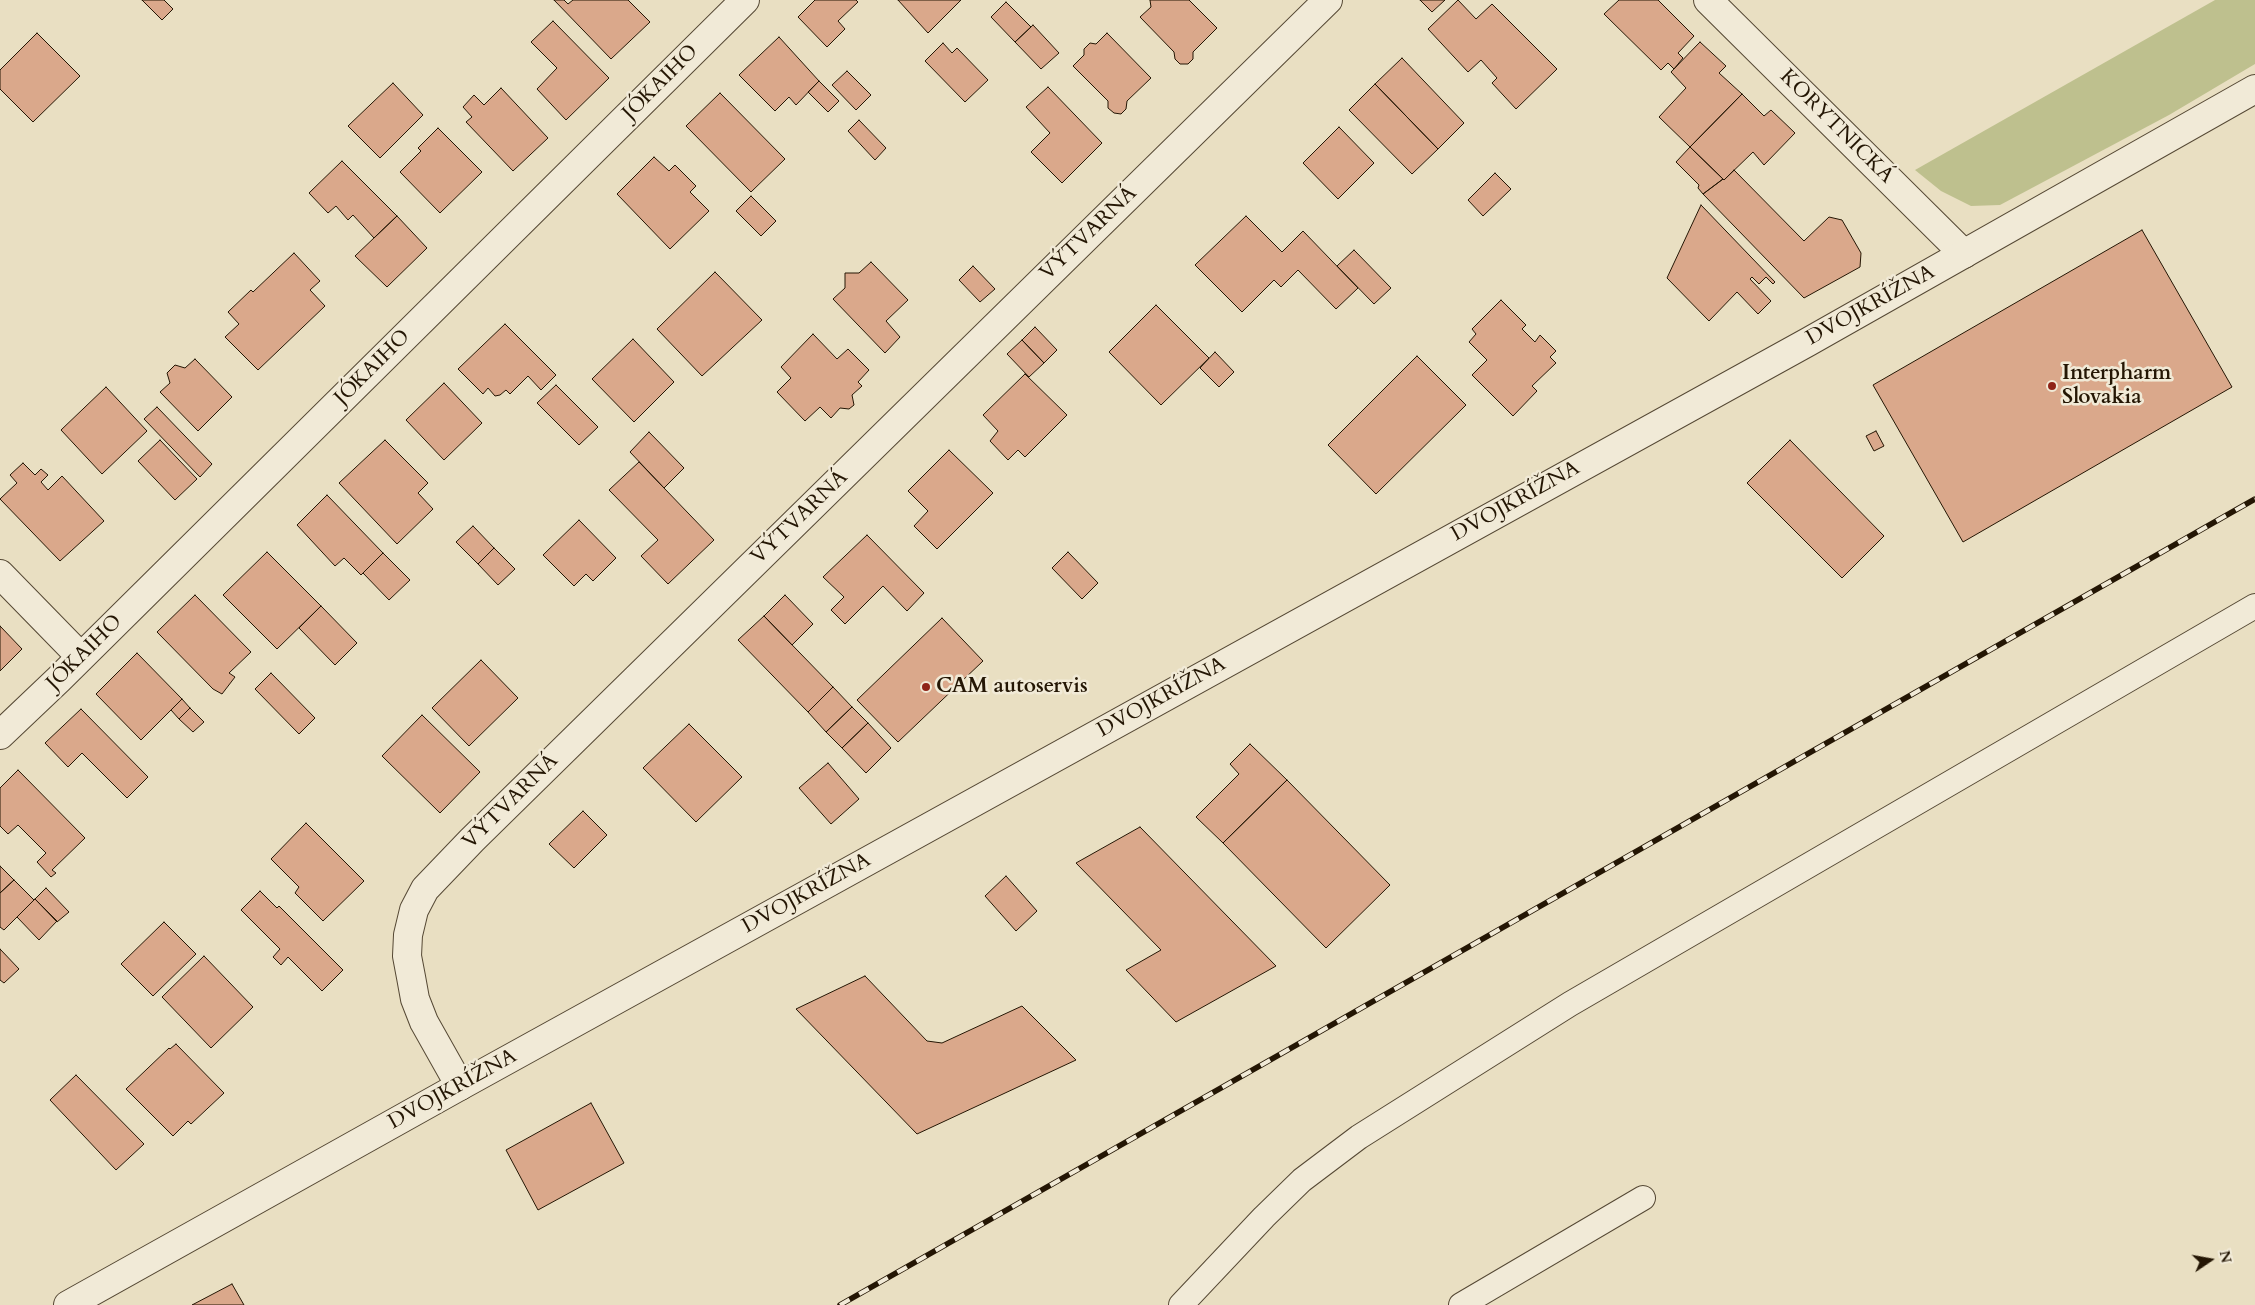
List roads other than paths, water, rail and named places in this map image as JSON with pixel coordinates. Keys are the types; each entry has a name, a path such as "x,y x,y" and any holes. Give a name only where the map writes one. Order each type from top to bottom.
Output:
{"street":[{"name":"JÓKAIHO","path":"0,734 81,657 745,0"},
{"name":"VÝTVARNÁ","path":"460,1086 424,1022 415,999 407,956 408,935 414,910 425,889 472,840 1328,0"},
{"name":"KORYTNICKÁ","path":"1708,0 1964,254"},
{"name":"DVOJKRÍŽNA","path":"68,1305 1964,254 2255,89"},
{"path":"0,574 81,657"}],"lane":[{"path":"1181,1305 1302,1180 1359,1137 1570,1004 2255,606"},
{"path":"1461,1305 1643,1198"}],"railway":[{"path":"840,1305 2255,499"}],"place":[{"name":"Interpharm Slovakia","path":"2052,386"},
{"name":"CAM autoservis","path":"926,687"}]}
